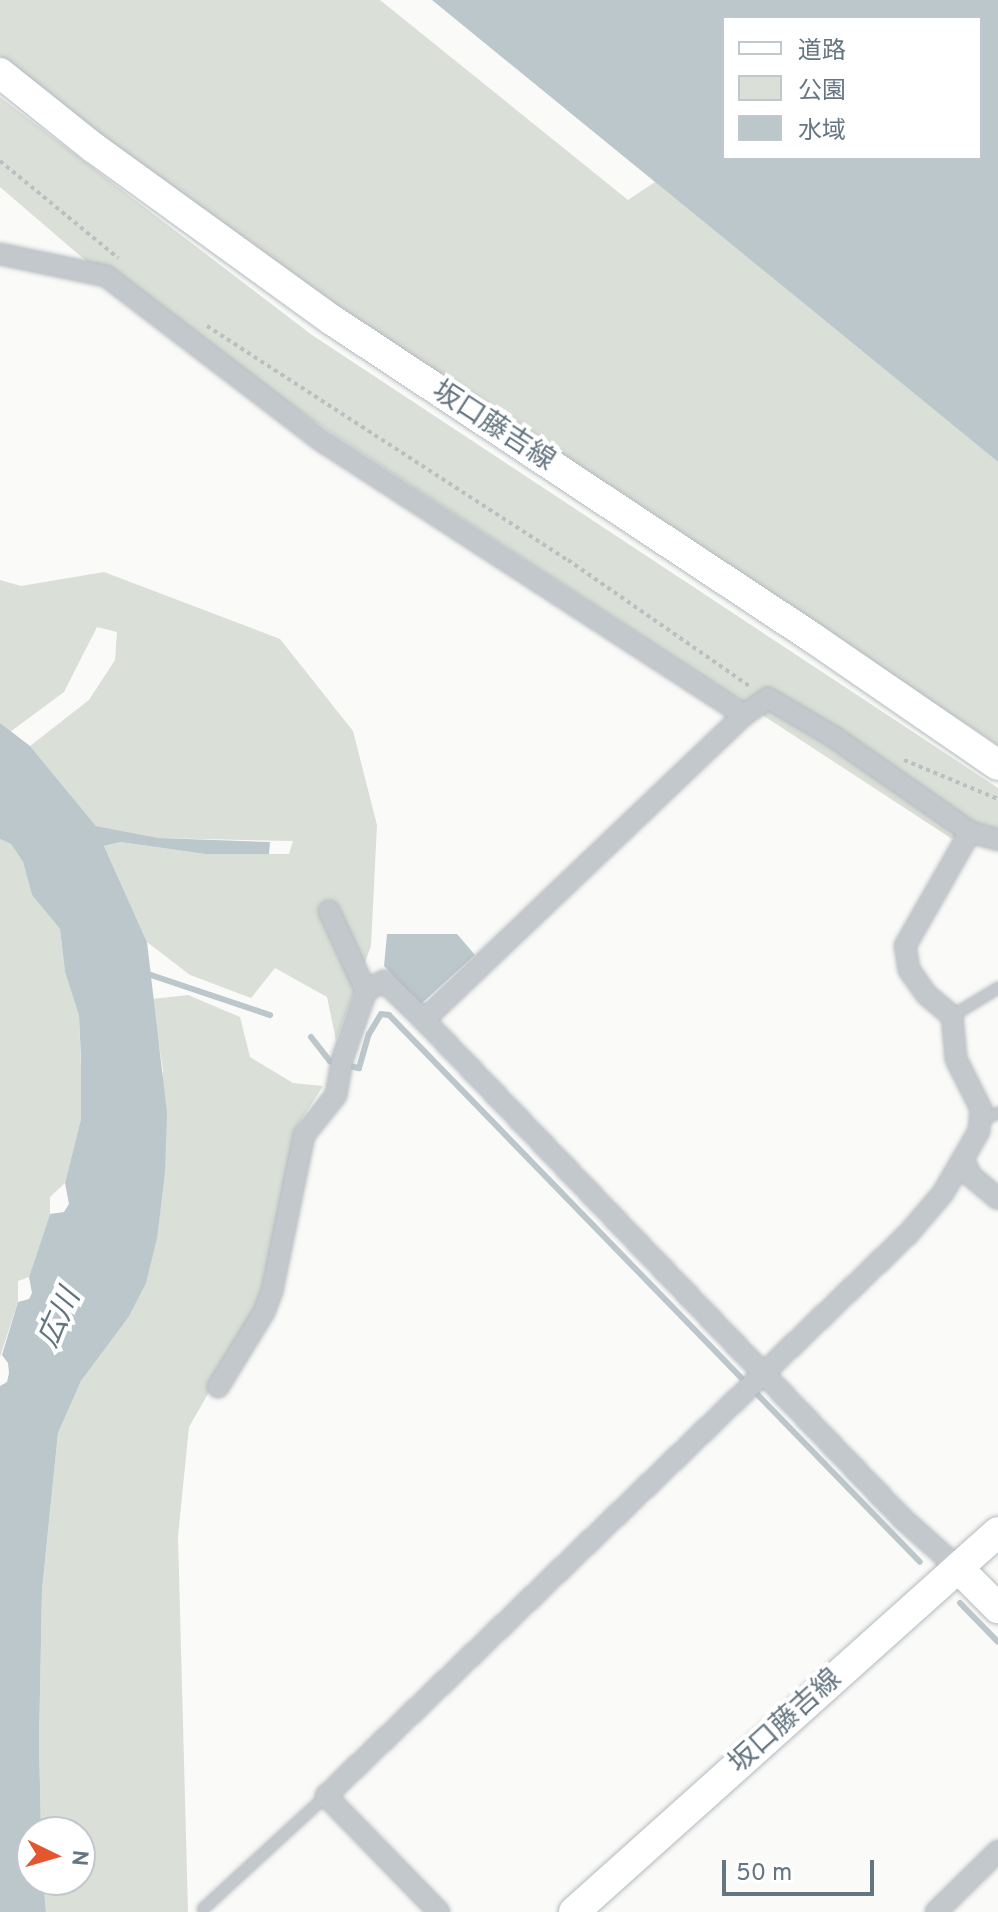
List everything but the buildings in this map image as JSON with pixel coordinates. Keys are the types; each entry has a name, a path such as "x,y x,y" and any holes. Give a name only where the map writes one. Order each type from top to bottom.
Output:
{"main road":[{"name":"坂口藤吉線","path":"0,73 94,148 332,320 813,638 998,765"},
{"name":"坂口藤吉線","path":"574,1912 998,1532"},
{"path":"958,1568 998,1608"}],"street":[{"path":"0,254 106,276 319,439 744,715"},
{"path":"424,1020 744,715 768,698 834,737 970,832 998,840"},
{"path":"439,1912 326,1796 908,1234 943,1193 989,1117 981,1109 956,1059 952,1016 926,994 909,970 905,946 970,832"},
{"path":"329,911 366,991"},
{"path":"218,1387 264,1312 272,1291 304,1135 336,1095 341,1064 366,991 384,981 761,1375 902,1518 958,1568"},
{"path":"963,1159 971,1176 998,1199"},
{"path":"936,1912 998,1851"}],"lane":[{"path":"952,1016 998,988"},
{"path":"203,1909 326,1796"}],"path":[{"path":"0,161 129,266"},
{"path":"205,324 568,560 768,698"},
{"path":"891,754 998,799"}],"green space":[{"path":"0,0 380,0 628,200 655,182 998,462 998,745 300,284 88,129 0,56"},
{"path":"0,97 312,335 998,788 998,834 977,823 952,839 333,434 92,266 0,187"},
{"path":"104,572 280,639 353,731 377,825 371,946 336,1040 327,997 275,968 251,998 190,975 147,942 104,846 120,842 205,854 289,854 293,841 159,838 96,826 30,746 89,700 115,660 117,632 97,627 64,692 10,732 0,723 0,580 21,586"},
{"path":"0,839 11,844 23,862 32,895 60,929 65,972 79,1016 82,1091 81,1119 65,1183 50,1197 50,1214 29,1277 18,1281 18,1302 0,1357"},
{"path":"188,995 240,1017 250,1057 293,1083 323,1086 296,1128 264,1296 189,1427 178,1536 188,1912 46,1912 44,1896 96,1896 96,1816 41,1816 42,1590 58,1433 81,1381 128,1318 163,1070 152,999"}],"water":[{"path":"432,0 998,0 998,462"},
{"name":"広川","path":"0,723 30,746 96,826 159,838 270,842 269,854 205,854 120,842 104,846 147,942 167,1113 165,1172 157,1238 146,1283 128,1318 81,1381 58,1433 42,1590 41,1816 16,1816 16,1896 44,1896 46,1912 0,1912 0,1386 7,1382 9,1373 8,1363 2,1355 18,1302 29,1299 32,1293 29,1277 50,1214 64,1212 69,1204 65,1183 81,1119 81,1059 79,1016 65,972 60,929 32,895 23,862 11,844 0,839"},
{"path":"387,934 457,934 475,955 421,1004 384,966"}],"waterway":[{"path":"145,973 270,1015"},
{"path":"311,1037 330,1061 359,1068 369,1034 381,1014 389,1015 920,1562"},
{"path":"960,1603 998,1642"}]}
